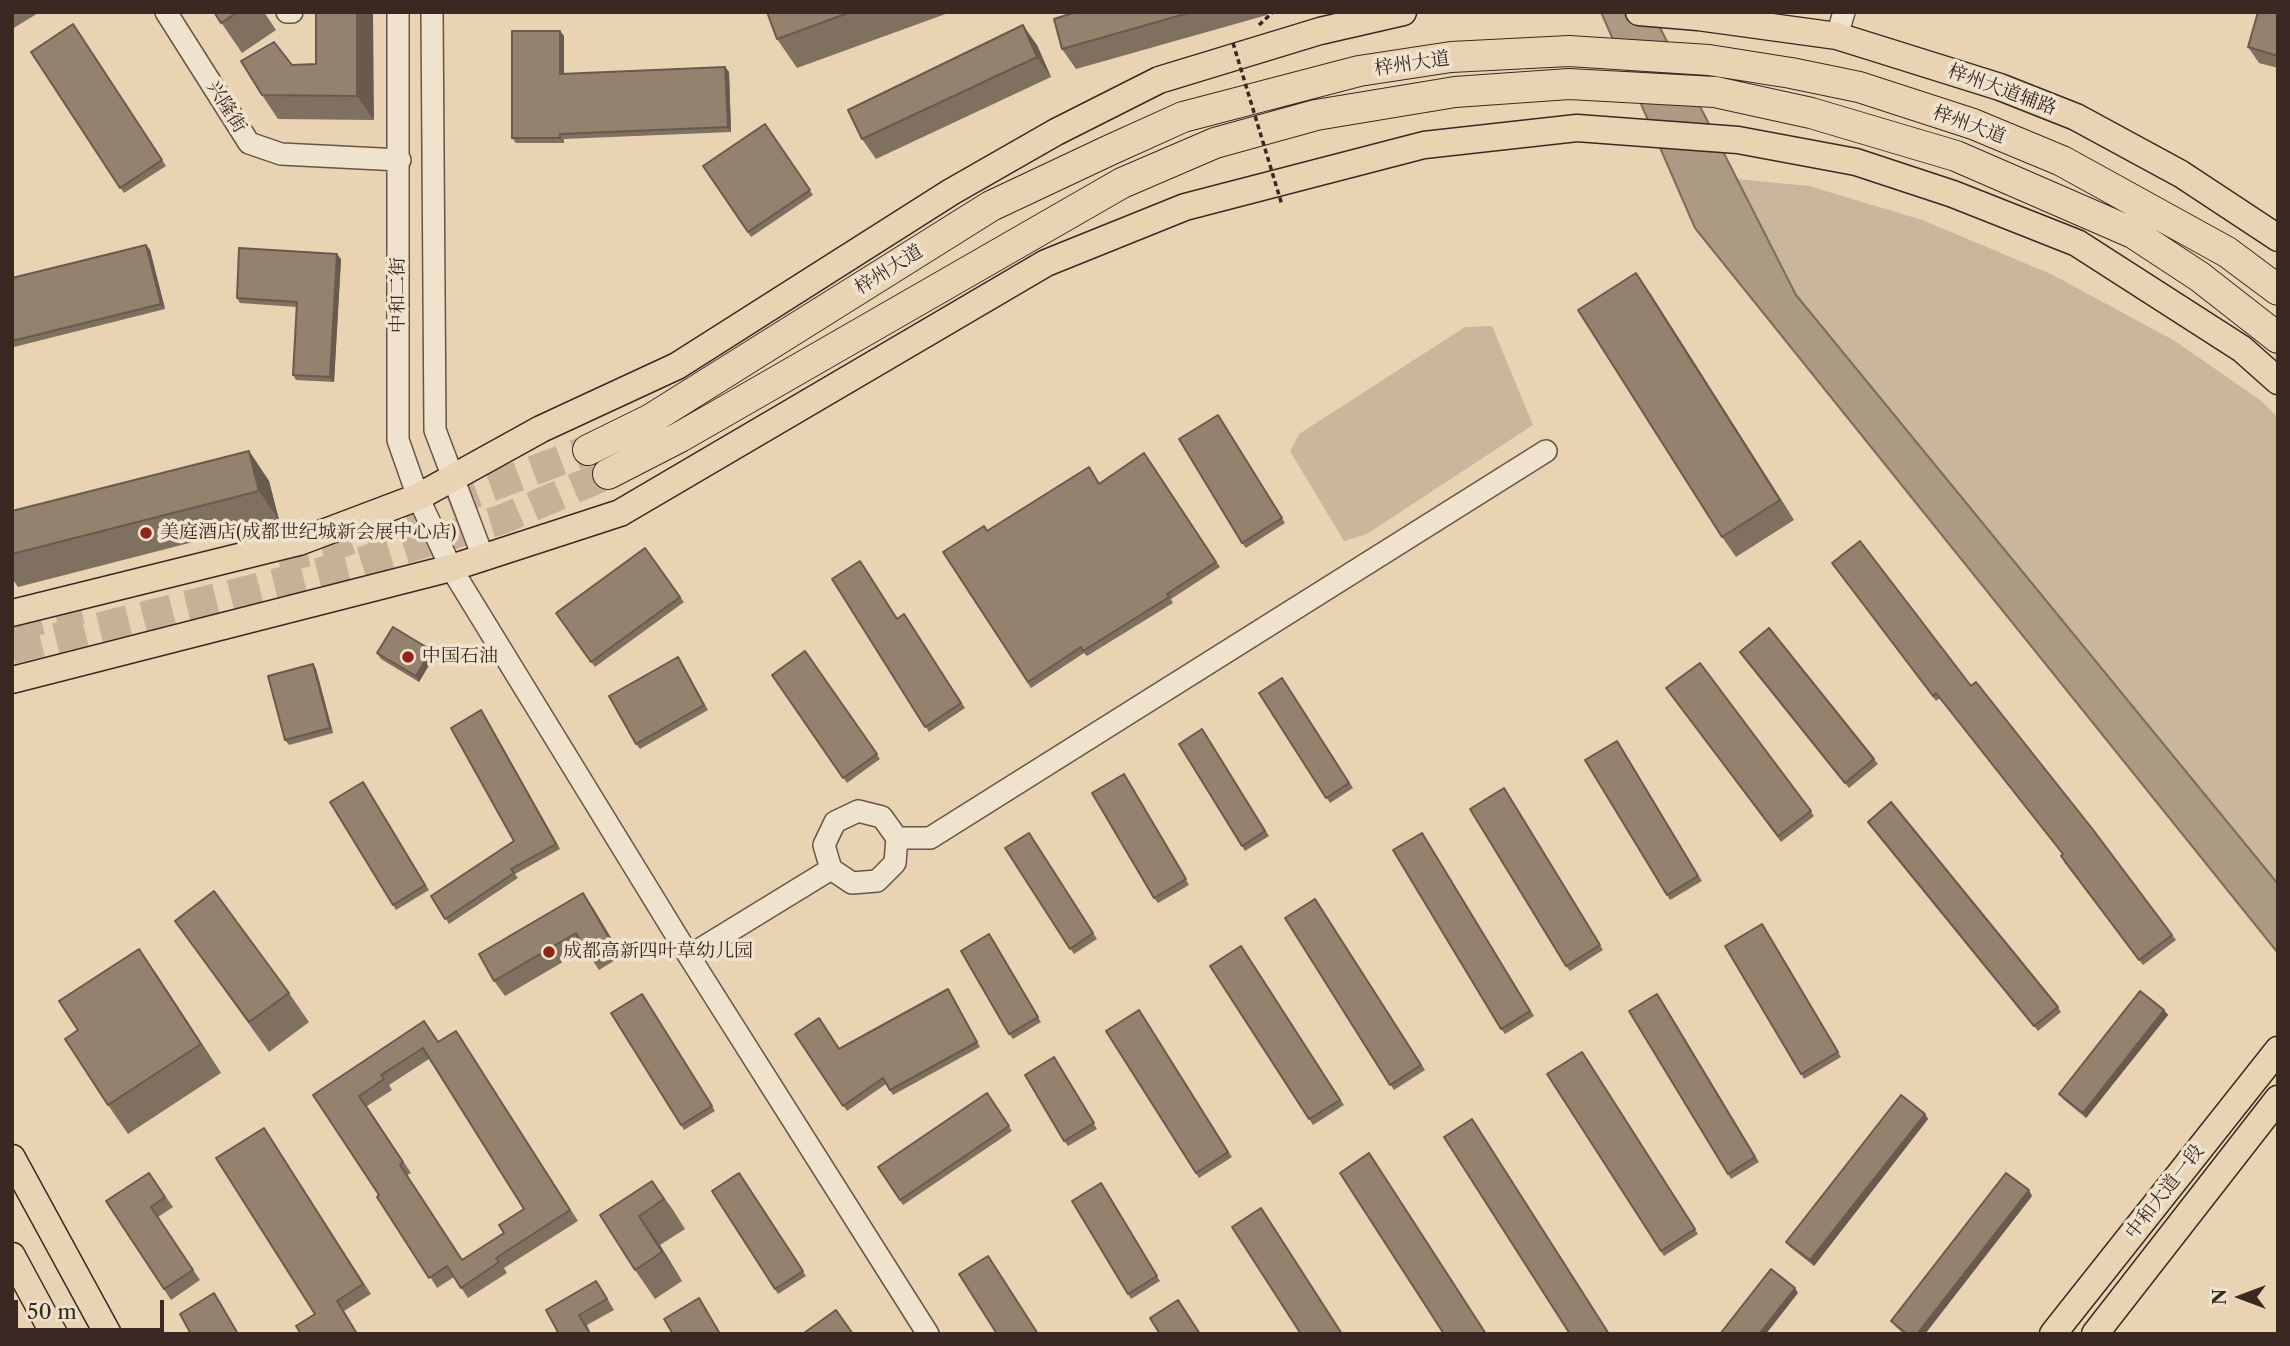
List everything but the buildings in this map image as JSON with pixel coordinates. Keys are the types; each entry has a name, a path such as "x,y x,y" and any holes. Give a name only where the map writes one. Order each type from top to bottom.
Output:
{"highway":[{"name":"梓州大道","path":"588,450 651,419 991,206 1183,117 1359,71 1451,57 1569,51 1709,60 1859,87 1973,124 2062,161 2227,252 2278,290"},
{"name":"梓州大道","path":"608,474 680,437 1122,183 1215,143 1316,115 1455,92 1569,84 1716,92 1811,113 1956,156 2133,233 2200,277 2278,338"}],"main road":[{"path":"12,613 299,542 418,497 541,429 677,366 951,192 1056,132 1159,80 1320,31 1403,12"},
{"name":"梓州大道辅路","path":"1639,12 1840,24 2076,117 2181,174 2278,238"},
{"path":"12,680 451,568 620,513 1046,263 1185,207 1424,145 1577,128 1738,140 1856,162 1953,194 2077,243 2242,349 2278,381"},
{"name":"中和大道一段","path":"2053,1334 2278,1050"},
{"name":"中和大道一段","path":"2095,1334 2278,1099"},
{"path":"12,1158 108,1334"},
{"path":"12,1256 54,1334"}],"street":[{"name":"兴隆街","path":"166,12 249,143 281,154 400,160"},
{"name":"中和二街","path":"398,12 398,440 418,497 451,568 689,956 928,1334"},
{"name":"中和二街","path":"432,12 435,430 483,557"},
{"path":"897,838 930,838 1546,451"},
{"path":"858,811 882,817 897,838 895,863 877,881 852,883 831,869 824,845 835,822 858,811"},
{"path":"689,956 831,869"}],"path":[{"path":"1233,43 1282,205"}],"shaded area":[{"path":"1601,12 1652,12 1796,295 2278,884 2278,953 1695,228"},
{"path":"1737,179 1809,186 1922,220 2051,274 2175,341 2260,400 2278,417 2278,884 1796,295"},
{"path":"1492,326 1533,425 1367,534 1344,541 1290,451 1299,434 1465,327"}],"tunnel":[{"path":"278,559 341,543 588,450"},
{"path":"12,649 354,564 503,519 608,474"},
{"path":"12,627 81,609"}],"place":[{"name":"美庭酒店(成都世纪城新会展中心店)","path":"146,533"},
{"name":"中国石油","path":"408,657"},
{"name":"成都高新四叶草幼儿园","path":"549,952"}]}
